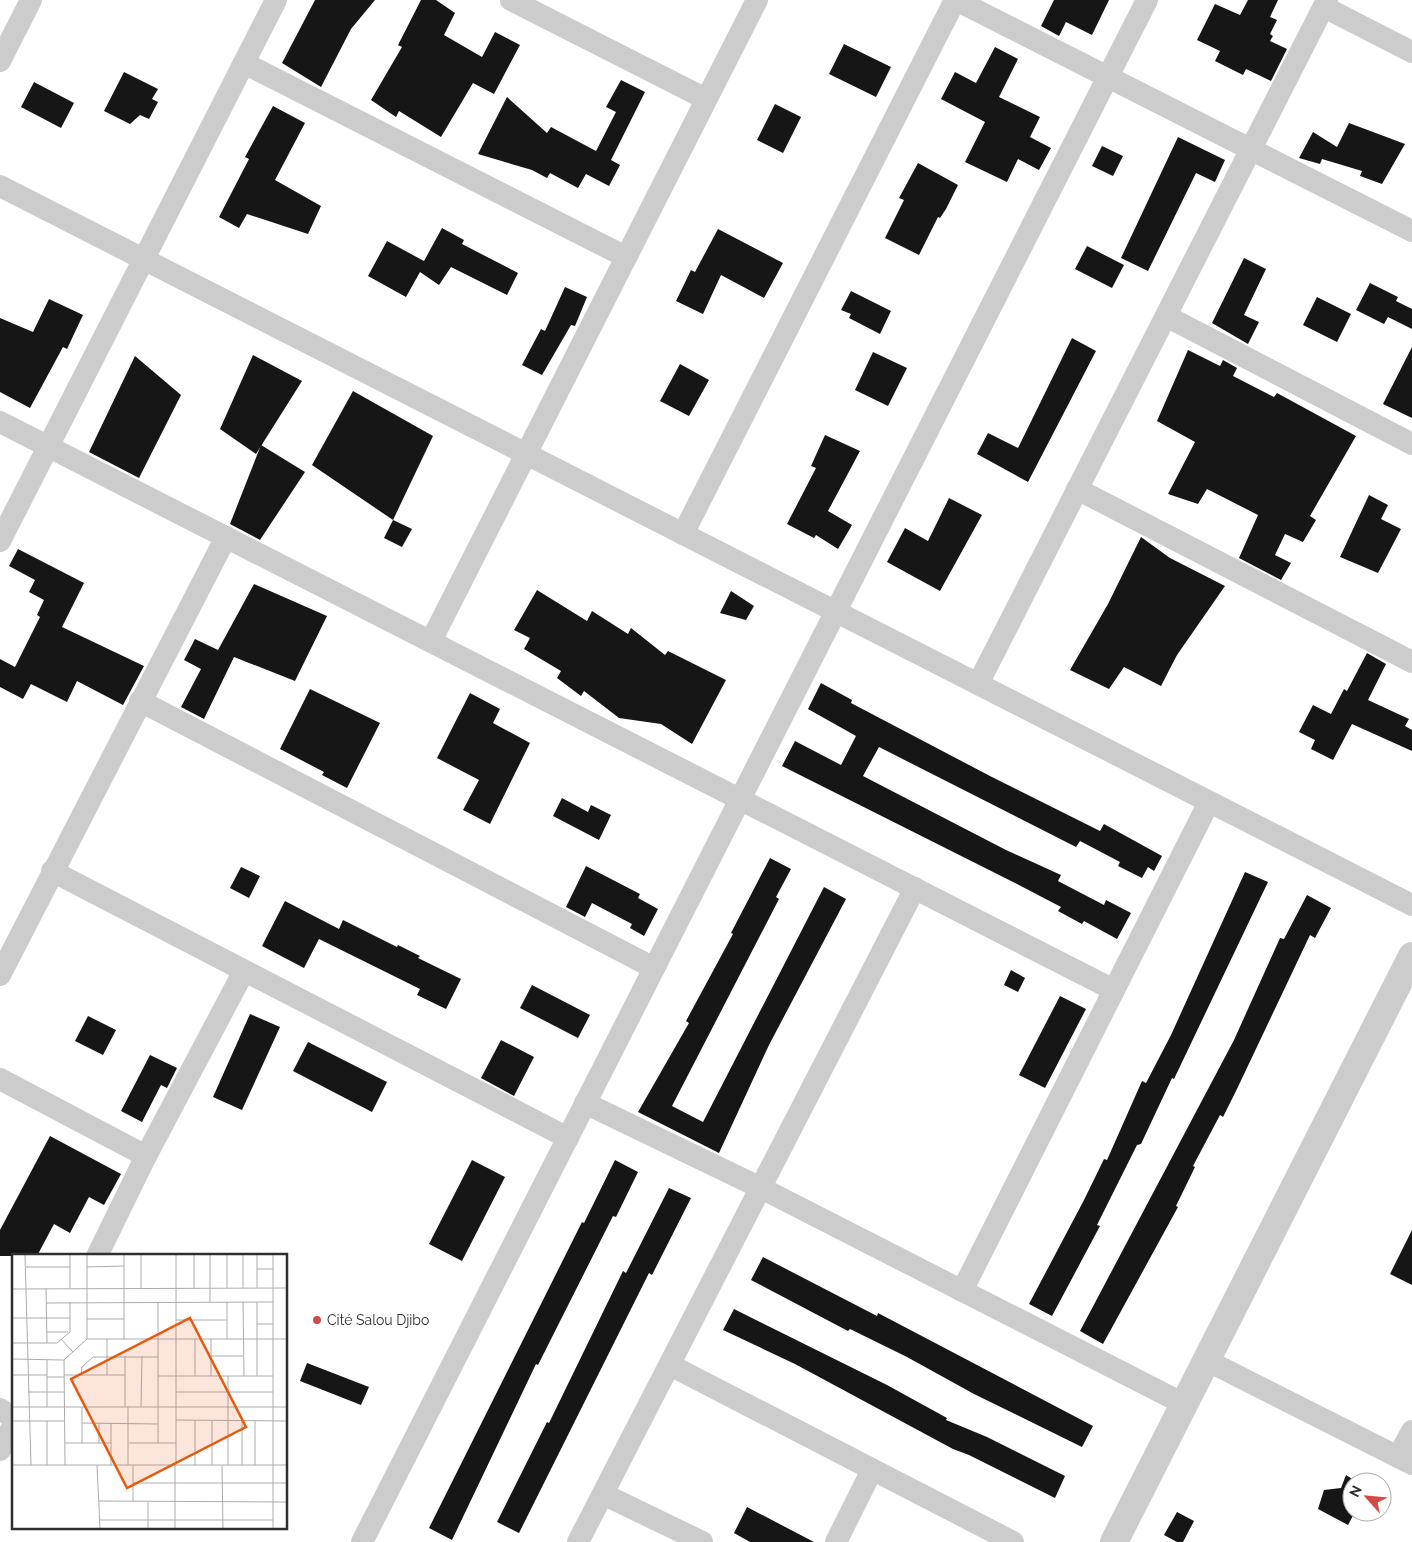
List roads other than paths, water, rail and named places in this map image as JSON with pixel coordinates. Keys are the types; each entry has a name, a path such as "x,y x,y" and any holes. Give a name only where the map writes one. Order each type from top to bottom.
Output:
{"street":[{"path":"0,62 31,0"},
{"path":"0,541 276,0"},
{"path":"511,0 706,99"},
{"path":"431,641 757,0"},
{"path":"683,534 955,0 1412,231"},
{"path":"362,1542 1147,0"},
{"path":"978,684 1325,4 1412,52"},
{"path":"244,63 626,257"},
{"path":"0,186 1412,905"},
{"path":"1166,316 1412,444"},
{"path":"0,422 1114,990"},
{"path":"1077,489 1412,662"},
{"path":"0,975 226,537"},
{"path":"140,701 654,968"},
{"path":"962,1291 1209,802"},
{"path":"52,871 568,1138"},
{"path":"578,1542 915,888"},
{"path":"1114,1542 1412,956"},
{"path":"98,1254 146,1156 244,971"},
{"path":"0,1079 146,1156"},
{"path":"585,1103 761,1188 1184,1404"},
{"path":"1206,1360 1405,1461 1412,1431"},
{"path":"670,1365 1013,1542"},
{"path":"0,1409 12,1417"},
{"path":"0,1450 12,1428"},
{"path":"836,1542 872,1470"},
{"path":"603,1494 702,1542"}],"place":[{"name":"Cité Salou Djibo","path":"317,1320"}]}
